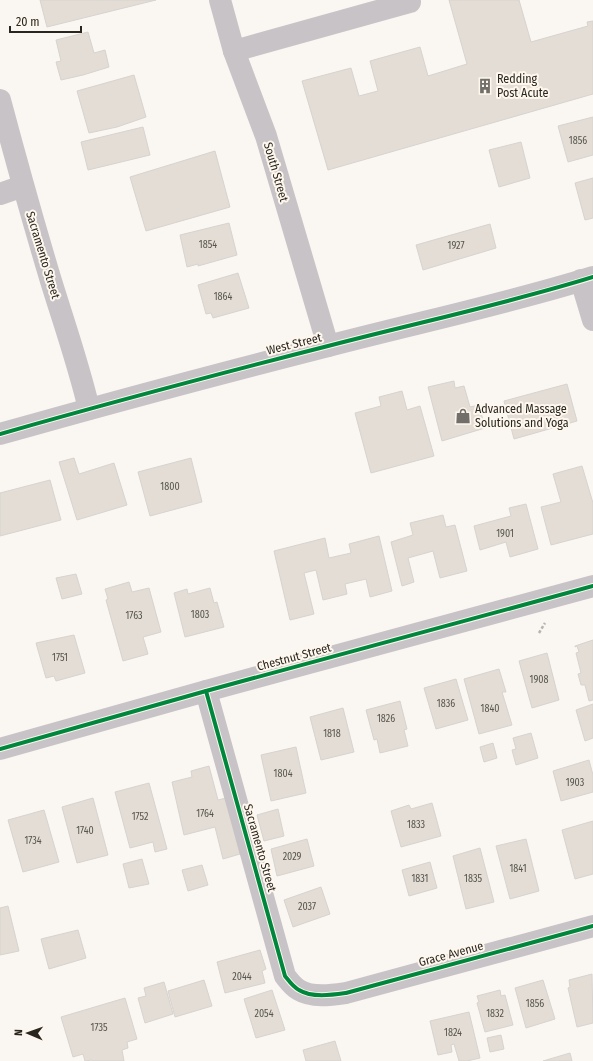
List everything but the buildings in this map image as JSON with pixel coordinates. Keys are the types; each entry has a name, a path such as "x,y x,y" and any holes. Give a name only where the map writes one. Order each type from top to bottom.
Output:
{"street":[{"name":"South Street","path":"220,0 234,51 266,136 328,346"},
{"path":"234,51 372,6 410,2"},
{"name":"Sacramento Street","path":"0,100 23,186 50,279 83,383 89,409"},
{"path":"0,194 23,186"},
{"path":"587,278 593,320"},
{"name":"West Street","path":"0,434 169,387 454,315 587,278"},
{"name":"Chestnut Street","path":"0,749 206,691 593,586"},
{"name":"Sacramento Street","path":"206,691 285,976 299,990 314,994"},
{"name":"Grace Avenue","path":"314,994 337,995 356,991 593,926"}],"cycle path":[{"path":"0,434 205,378 494,305 593,277"},
{"path":"0,749 206,691 593,586"},
{"path":"206,691 285,976 297,989 304,993 316,995 346,993 593,926"}],"place":[{"name":"Redding Post Acute","path":"485,86"},
{"name":"Advanced Massage Solutions and Yoga","path":"463,416"}]}
